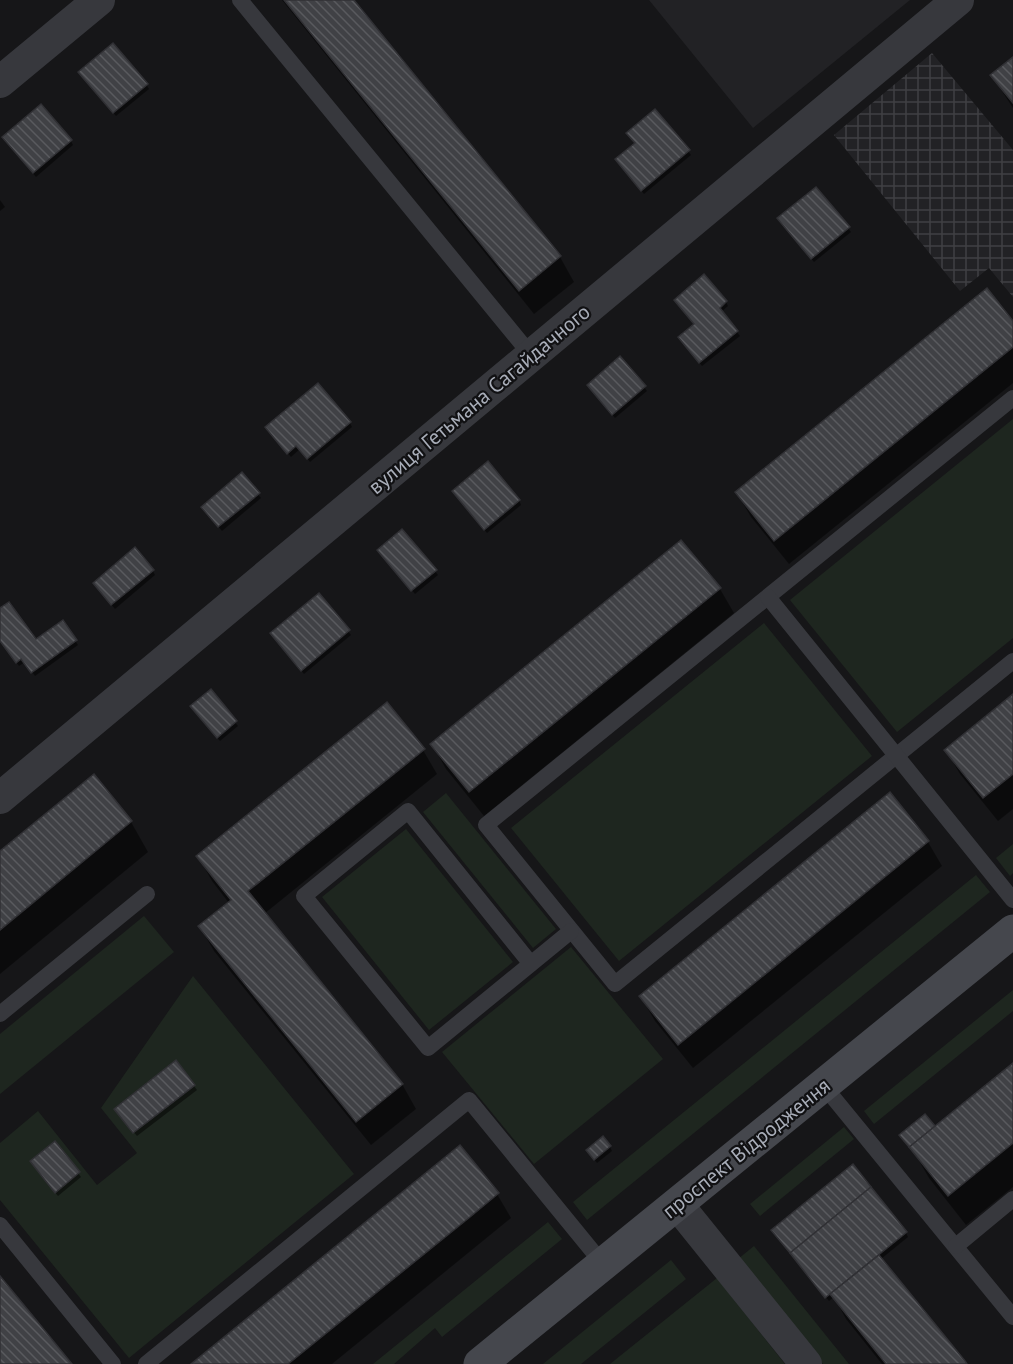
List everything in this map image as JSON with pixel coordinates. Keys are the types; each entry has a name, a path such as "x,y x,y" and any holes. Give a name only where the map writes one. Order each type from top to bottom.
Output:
{"main road":[{"name":"проспект Відродження","path":"480,1364 1013,931"}],"street":[{"path":"0,82 99,0"},
{"name":"вулиця Гетьмана Сагайдачного","path":"0,798 958,0"},
{"path":"677,1204 806,1364"}],"lane":[{"path":"240,0 531,355"},
{"path":"1013,398 486,825 615,984 1013,661"},
{"path":"768,597 1013,900"},
{"path":"531,964 408,812 304,896 428,1048 531,964 571,931"},
{"path":"0,1014 147,894"},
{"path":"823,1085 1013,1317"},
{"path":"146,1364 469,1100 603,1264"},
{"path":"956,1246 1013,1199"},
{"path":"0,1225 113,1364"}],"shaded area":[{"path":"649,0 910,0 753,128"},
{"path":"932,53 1013,150 1013,297 989,268 960,291 834,135"},
{"path":"1013,419 1013,638 897,732 790,600"},
{"path":"764,623 872,756 619,961 511,828"},
{"path":"446,793 556,929 533,948 423,812"},
{"path":"406,829 513,962 429,1030 322,897"},
{"path":"1013,844 1013,873 1010,876 996,858"},
{"path":"976,875 990,892 587,1220 573,1202"},
{"path":"144,916 174,952 0,1094 0,1034"},
{"path":"571,947 663,1059 534,1164 442,1052"},
{"path":"193,976 354,1174 129,1358 0,1200 0,1143 38,1111 97,1185 137,1153 101,1108"},
{"path":"1013,990 1013,1011 874,1124 864,1111"},
{"path":"844,1127 854,1139 760,1216 750,1204"},
{"path":"548,1222 562,1239 442,1337 435,1328 394,1364 373,1364"},
{"path":"754,1246 849,1364 823,1364 738,1259"},
{"path":"671,1260 686,1279 581,1364 543,1364"},
{"path":"717,1278 785,1364 610,1364"}],"building":[{"path":"284,0 354,0 561,256 519,291"},
{"path":"113,43 148,84 113,113 78,72"},
{"path":"1013,57 1013,103 990,75"},
{"path":"41,104 72,140 33,173 2,137"},
{"path":"655,109 690,150 641,191 615,159 635,143 626,133"},
{"path":"816,187 850,227 811,259 777,218"},
{"path":"704,274 727,301 720,308 738,331 699,363 678,337 694,324 674,300"},
{"path":"987,288 1013,321 1013,347 774,541 735,492"},
{"path":"620,356 646,386 612,415 587,385"},
{"path":"318,383 351,422 307,459 296,446 287,454 265,427"},
{"path":"488,461 520,500 484,530 452,491"},
{"path":"242,472 260,493 218,527 201,507"},
{"path":"402,529 437,570 411,591 377,550"},
{"path":"681,540 721,588 469,792 430,744"},
{"path":"135,547 154,570 111,605 93,583"},
{"path":"319,593 350,630 301,671 270,633"},
{"path":"9,602 36,639 63,620 77,640 31,673 21,659 16,663 0,641 0,608"},
{"path":"211,689 237,721 217,738 190,706"},
{"path":"1013,694 1013,774 983,798 944,750"},
{"path":"387,702 425,749 248,891 403,1084 356,1122 198,926 231,900 196,856"},
{"path":"94,774 132,821 0,930 0,851"},
{"path":"890,792 929,841 678,1045 639,996"},
{"path":"176,1060 195,1085 133,1133 114,1109"},
{"path":"1013,1063 1013,1143 948,1196 909,1147"},
{"path":"925,1114 935,1126 909,1147 899,1135"},
{"path":"603,1136 611,1146 594,1160 586,1150"},
{"path":"55,1141 80,1172 55,1193 30,1161"},
{"path":"460,1145 499,1193 470,1217 288,1364 191,1364"},
{"path":"853,1164 871,1187 790,1253 771,1230"},
{"path":"871,1187 907,1232 825,1298 790,1253"},
{"path":"879,1255 967,1364 886,1364 830,1294"},
{"path":"0,1276 37,1321 72,1364 0,1364"}]}
